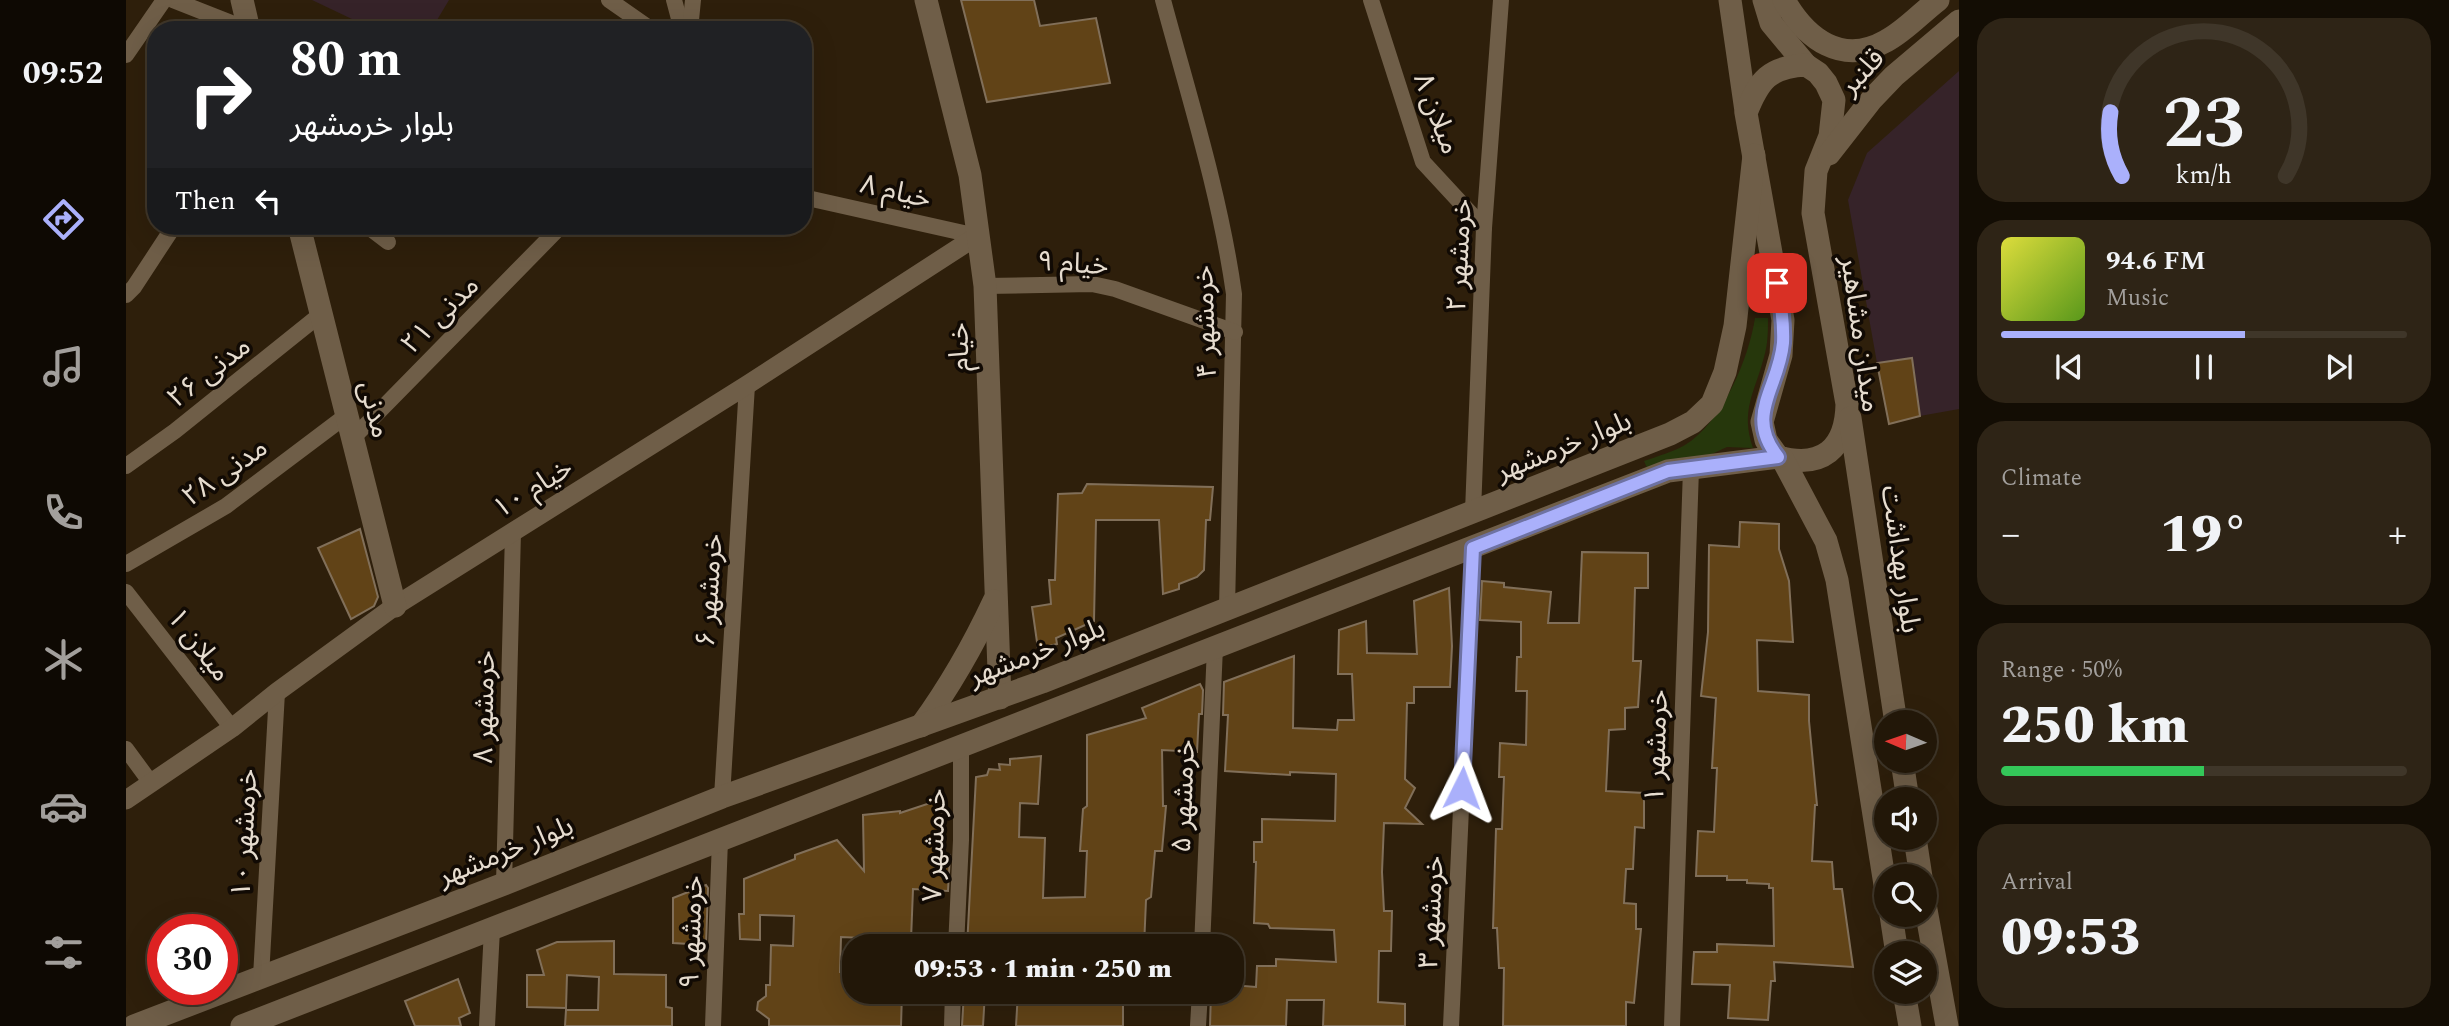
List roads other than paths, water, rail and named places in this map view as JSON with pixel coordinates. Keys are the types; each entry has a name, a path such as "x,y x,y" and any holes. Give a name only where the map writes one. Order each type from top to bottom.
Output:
{"main road":[{"name":"خیام","path":"926,0 970,175 985,286 1000,698"},
{"path":"1730,0 1746,113 1783,320 1779,366 1762,422 1766,440 1780,457 1826,541 1837,580 1882,864"},
{"path":"1764,0 1771,23 1806,65"},
{"name":"قلنبر","path":"1784,0 1804,29 1819,41 1833,48 1859,51 1889,40 1938,0"},
{"path":"244,2 247,21"},
{"name":"قلنبر","path":"1816,171 1872,99 1894,76 1959,21"},
{"path":"1746,113 1754,91 1772,73 1788,66 1806,65"},
{"name":"میدان مشاهیر","path":"1780,457 1800,461 1825,455 1835,447 1844,431 1847,404 1813,213 1816,171 1830,136 1834,100 1818,73 1806,65"},
{"name":"بلوار خرمشهر","path":"134,1026 722,797 1000,698 1670,434 1693,422 1712,404 1725,372 1735,326 1754,155"},
{"name":"مدنی","path":"301,235 395,606"},
{"name":"بلوار بهداشت","path":"1847,404 1894,710"},
{"path":"253,1024 1668,471 1780,457"},
{"path":"1473,512 1473,548"},
{"path":"921,726 949,687 997,595"},
{"path":"390,927 394,967"},
{"path":"1929,927 1947,1026"},
{"path":"1906,1004 1910,1026"}],"street":[{"path":"149,21 164,0"},
{"path":"173,0 226,21"},
{"path":"609,0 639,21"},
{"path":"674,0 680,21"},
{"path":"691,21 693,0"},
{"name":"خرمشهر ۴","path":"1163,0 1228,250 1234,294 1227,608"},
{"name":"میلان ۸","path":"1371,0 1423,162 1484,228"},
{"name":"خرمشهر ۲","path":"1473,512 1484,228 1501,0"},
{"path":"126,55 147,25"},
{"name":"خیام ۸","path":"812,199 977,236"},
{"path":"126,295 168,235"},
{"path":"379,235 388,242"},
{"name":"مدنی ۲۱","path":"353,438 552,235"},
{"name":"خیام ۱۰","path":"126,800 232,728 395,606 747,385 977,236"},
{"name":"خیام ۹","path":"985,286 1080,284 1103,287 1235,332"},
{"name":"مدنی ۲۶","path":"126,466 321,314"},
{"name":"خرمشهر ۶","path":"722,797 747,385"},
{"name":"مدنی ۲۸","path":"126,564 226,506 347,415"},
{"name":"خرمشهر ۱","path":"1672,1026 1691,469"},
{"name":"خرمشهر ۸","path":"504,884 513,532"},
{"name":"خرمشهر ۳","path":"1451,1026 1473,548"},
{"name":"میلان ۱","path":"126,592 232,728"},
{"name":"خرمشهر ۵","path":"1203,934 1215,647"},
{"name":"خرمشهر ۱۰","path":"261,976 277,692"},
{"name":"خرمشهر ۷","path":"957,934 961,840 961,746"},
{"path":"126,749 150,783"},
{"name":"خرمشهر ۹","path":"713,1026 720,840"},
{"path":"487,1026 492,929"},
{"path":"952,1026 953,1004"},
{"path":"1198,1026 1199,1004"}]}
